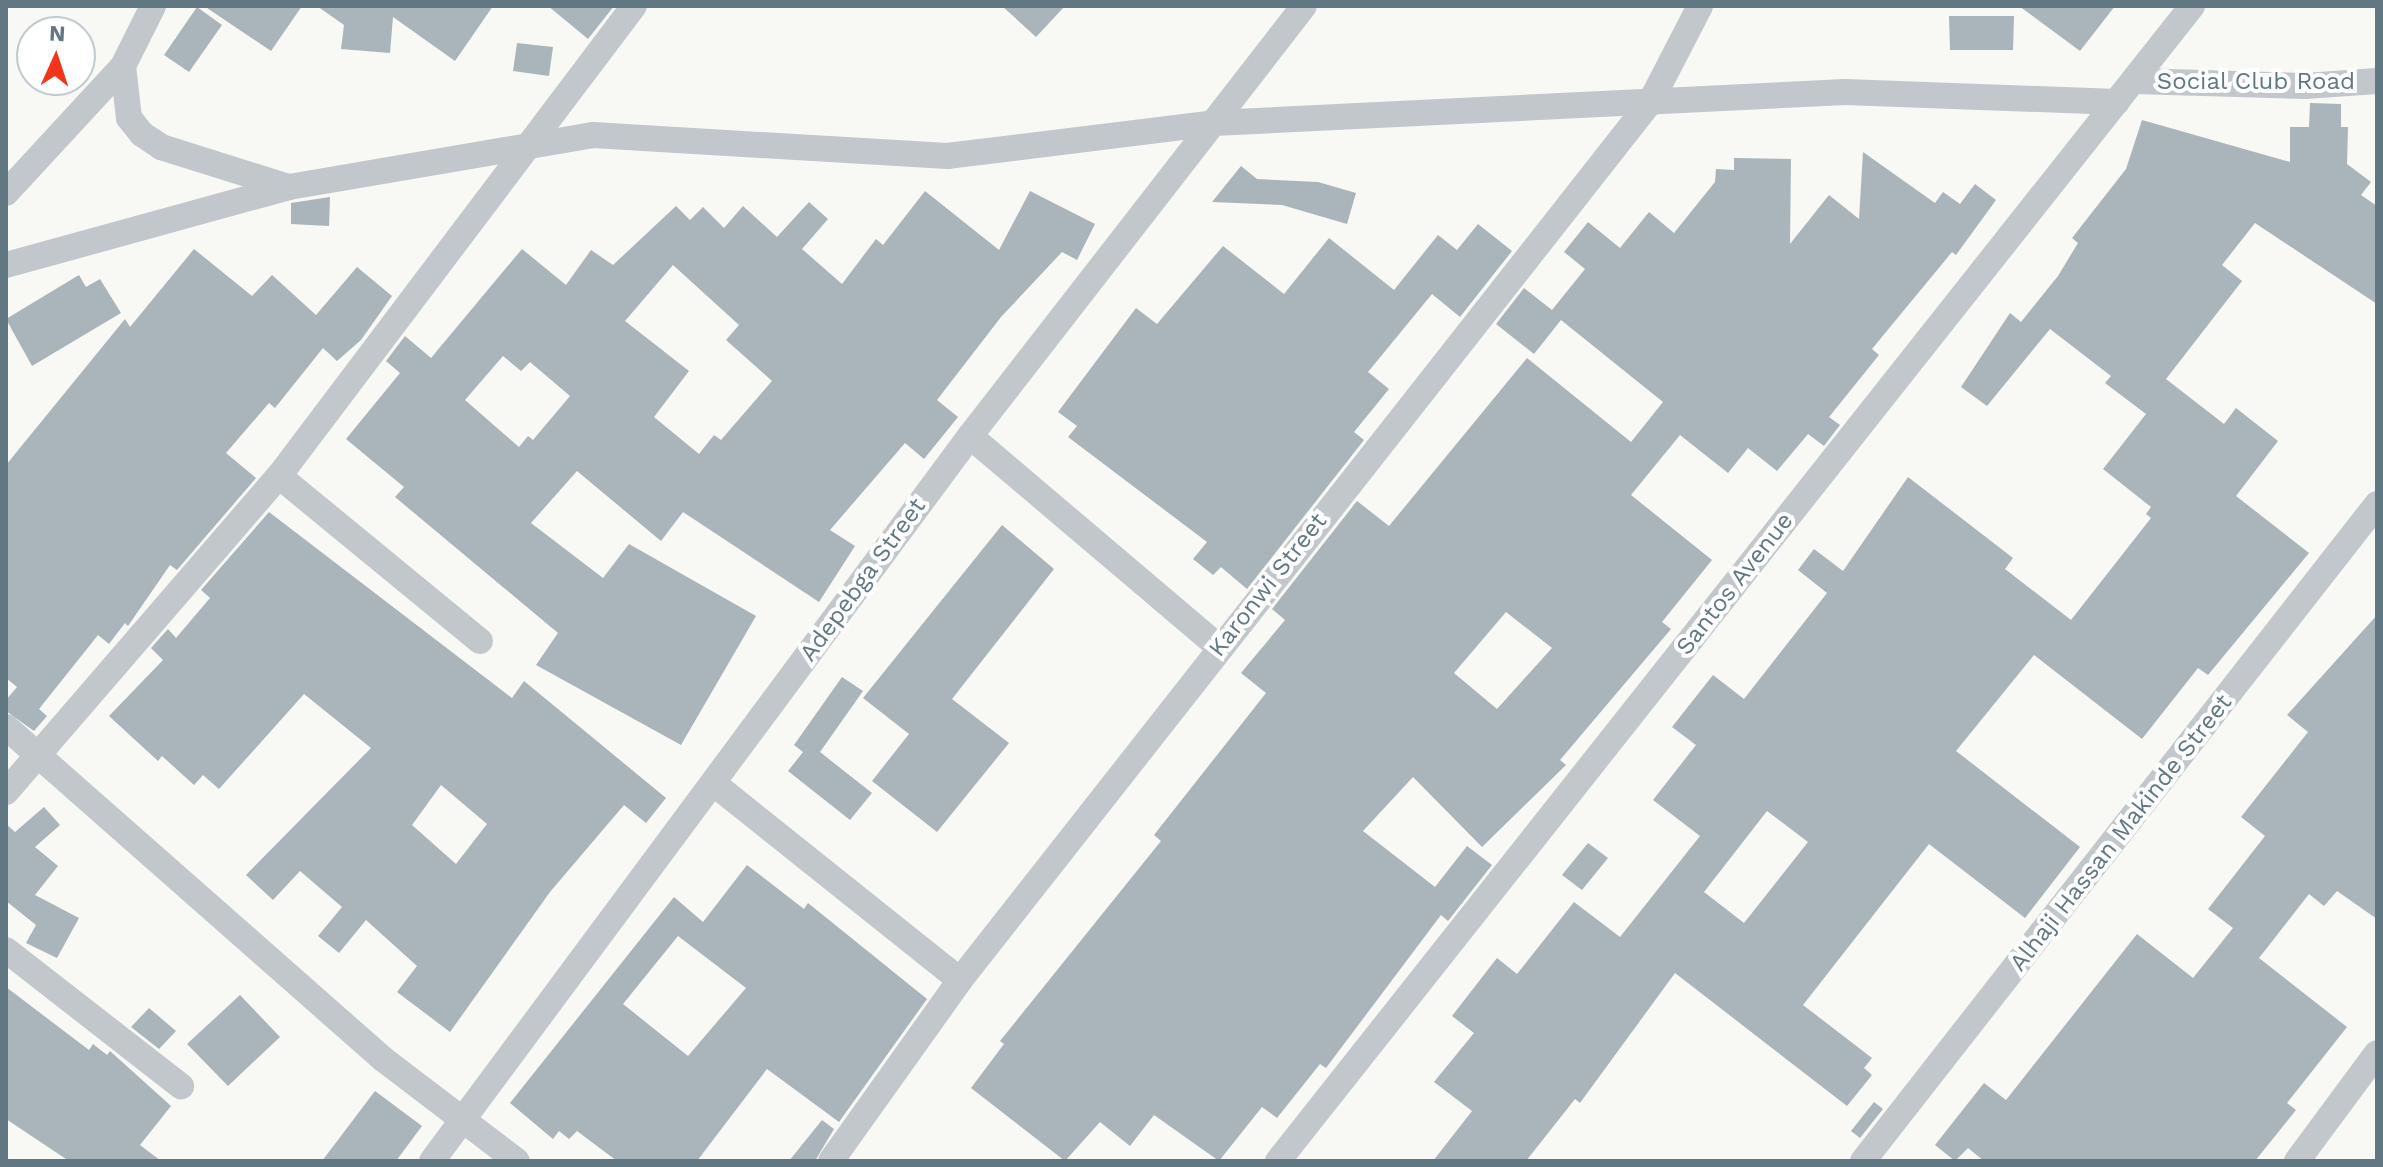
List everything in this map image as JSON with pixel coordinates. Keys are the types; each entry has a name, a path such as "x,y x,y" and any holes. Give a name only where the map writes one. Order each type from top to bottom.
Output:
{"street":[{"path":"6,193 123,66 153,6"},
{"path":"6,792 36,753 185,591 279,476 523,146 634,6"},
{"name":"Adepebga Street","path":"432,1161 970,436 1304,6"},
{"name":"Karonwi Street","path":"831,1161 960,980 1651,101 1700,6"},
{"name":"Santos Avenue","path":"1278,1161 2192,6"},
{"path":"123,66 129,118 142,134 161,147 289,187"},
{"name":"Social Club Road","path":"2135,81 2305,86 2377,81"},
{"path":"6,265 289,187 593,135 947,156 1214,123 1845,92 2117,102"},
{"path":"970,436 1219,647"},
{"path":"279,476 480,641"},
{"name":"Alhaji Hassan Makinde Street","path":"1863,1161 2377,504"},
{"path":"6,727 383,1059 517,1161"},
{"path":"713,783 960,980"},
{"path":"6,950 181,1086"},
{"path":"2297,1161 2377,1053"}],"building":[{"path":"204,6 302,6 271,51"},
{"path":"317,6 493,6 455,61 393,17 390,53 341,49 344,25"},
{"path":"548,6 614,6 588,39"},
{"path":"1002,6 1065,6 1036,37"},
{"path":"2019,6 2115,6 2080,51"},
{"path":"197,7 222,25 189,72 164,55"},
{"path":"1949,16 2014,16 2013,50 1950,50"},
{"path":"517,43 553,47 549,76 513,71"},
{"path":"2310,103 2341,104 2341,127 2348,127 2347,164 2371,182 2361,195 2377,206 2377,304 2255,223 2222,265 2242,281 2166,379 2224,424 2236,408 2278,441 2236,496 2309,553 2208,675 2198,668 2142,739 2034,655 1956,751 2080,847 2025,918 1929,844 1803,1005 1872,1058 1864,1068 1872,1075 1847,1106 1675,973 1580,1103 1575,1099 1526,1161 1433,1161 1472,1111 1434,1082 1474,1033 1452,1016 1497,958 1517,974 1574,902 1620,937 1700,836 1653,800 1696,745 1672,727 1713,675 1744,699 1827,593 1798,570 1814,549 1843,571 1908,477 2013,558 2005,569 2071,620 2151,518 2146,514 2151,507 2103,469 2146,414 2105,383 2111,376 2050,329 1987,406 1961,387 2010,313 2021,322 2058,276 2078,243 2072,238 2126,169 2142,120 2290,162 2290,127 2309,127","holes":["1767,811 1808,842 1744,923 1704,892"]},
{"path":"1863,152 1935,203 1943,192 1960,204 1975,184 1996,200 1956,255 1952,252 1872,349 1879,355 1829,417 1840,425 1824,446 1808,434 1777,471 1748,448 1728,473 1680,435 1631,495 1712,560 1662,622 1671,629 1560,760 1566,765 1482,847 1413,777 1363,831 1435,887 1467,846 1492,865 1448,921 1441,915 1326,1068 1320,1064 1277,1118 1262,1107 1219,1161 1154,1115 1130,1146 1100,1122 1065,1161 971,1088 1004,1044 1000,1041 1161,841 1154,835 1266,693 1241,673 1285,620 1272,609 1357,501 1389,526 1527,358 1631,442 1663,402 1561,320 1534,354 1496,324 1524,288 1552,310 1585,269 1564,252 1588,222 1620,248 1649,212 1674,233 1715,182 1716,169 1734,170 1734,158 1791,159 1790,244 1829,195 1859,219","holes":["1506,612 1552,648 1497,709 1454,673"]},
{"path":"1241,166 1257,179 1318,182 1356,193 1347,224 1282,205 1212,202"},
{"path":"925,191 999,250 1030,191 1095,224 1077,260 1062,252 1001,317 937,400 958,417 924,459 905,443 830,530 855,546 819,602 683,512 661,541 577,471 531,523 603,578 629,544 756,616 681,745 536,665 558,633 395,497 404,487 346,439 400,373 386,361 405,336 431,358 522,249 566,285 591,250 613,265 676,206 690,220 703,207 724,228 743,206 777,237 809,202 828,219 802,249 842,284 876,239 883,245","holes":["673,265 739,325 726,340 772,381 721,440 714,435 699,454 654,417 689,371 625,321","503,356 521,371 530,362 570,396 533,440 528,436 519,447 465,400"]},
{"path":"330,197 329,226 291,224 291,203"},
{"path":"1478,224 1512,251 1460,317 1432,294 1368,372 1389,389 1354,432 1364,440 1247,589 1221,567 1213,575 1193,559 1207,542 1068,437 1077,426 1058,412 1136,308 1157,324 1223,246 1284,294 1329,238 1394,290 1438,235 1457,250"},
{"path":"194,249 252,296 272,275 316,315 357,267 392,296 361,340 337,361 323,348 275,408 269,403 226,453 256,478 177,570 170,565 128,626 125,623 109,644 98,635 39,709 47,716 34,731 6,711 6,700 17,687 6,678 6,465 125,319 130,327"},
{"path":"79,275 86,287 100,279 121,313 32,366 6,319"},
{"path":"269,512 512,698 524,681 666,798 646,823 624,805 550,892 450,1032 397,992 417,966 366,920 339,953 318,936 342,907 300,871 273,900 246,875 371,748 304,694 219,789 203,775 194,785 162,756 158,761 109,716 163,660 151,648 168,629 176,638 210,598 201,590","holes":["441,785 487,824 456,864 412,825"]},
{"path":"1002,525 1054,569 952,699 1009,743 937,832 872,781 909,734 863,698"},
{"path":"2377,615 2377,919 2337,891 2324,906 2309,894 2259,958 2347,1027 2287,1103 2296,1110 2255,1161 1984,1161 1968,1148 1955,1161 1935,1145 1984,1083 2006,1100 2137,934 2193,978 2233,928 2208,909 2265,836 2241,817 2308,732 2287,715"},
{"path":"842,677 863,691 820,752 872,793 850,820 788,771 803,752 794,745"},
{"path":"44,807 60,825 35,847 58,866 35,895 79,918 57,958 26,943 36,925 6,901 6,824 15,832"},
{"path":"1588,843 1608,858 1582,890 1562,875"},
{"path":"747,865 804,909 808,903 927,999 839,1122 767,1069 697,1161 617,1161 577,1131 569,1139 559,1131 553,1139 510,1103 674,897 703,922","holes":["678,936 746,988 688,1056 623,1004"]},
{"path":"6,987 89,1050 93,1044 107,1055 110,1051 171,1106 140,1145 161,1161 69,1161 6,1119"},
{"path":"240,995 280,1037 228,1086 187,1044"},
{"path":"149,1008 176,1031 159,1049 131,1027"},
{"path":"375,1091 422,1126 396,1161 322,1161"},
{"path":"1874,1102 1883,1109 1860,1138 1851,1131"},
{"path":"822,1120 834,1129 815,1161 789,1161"}]}
